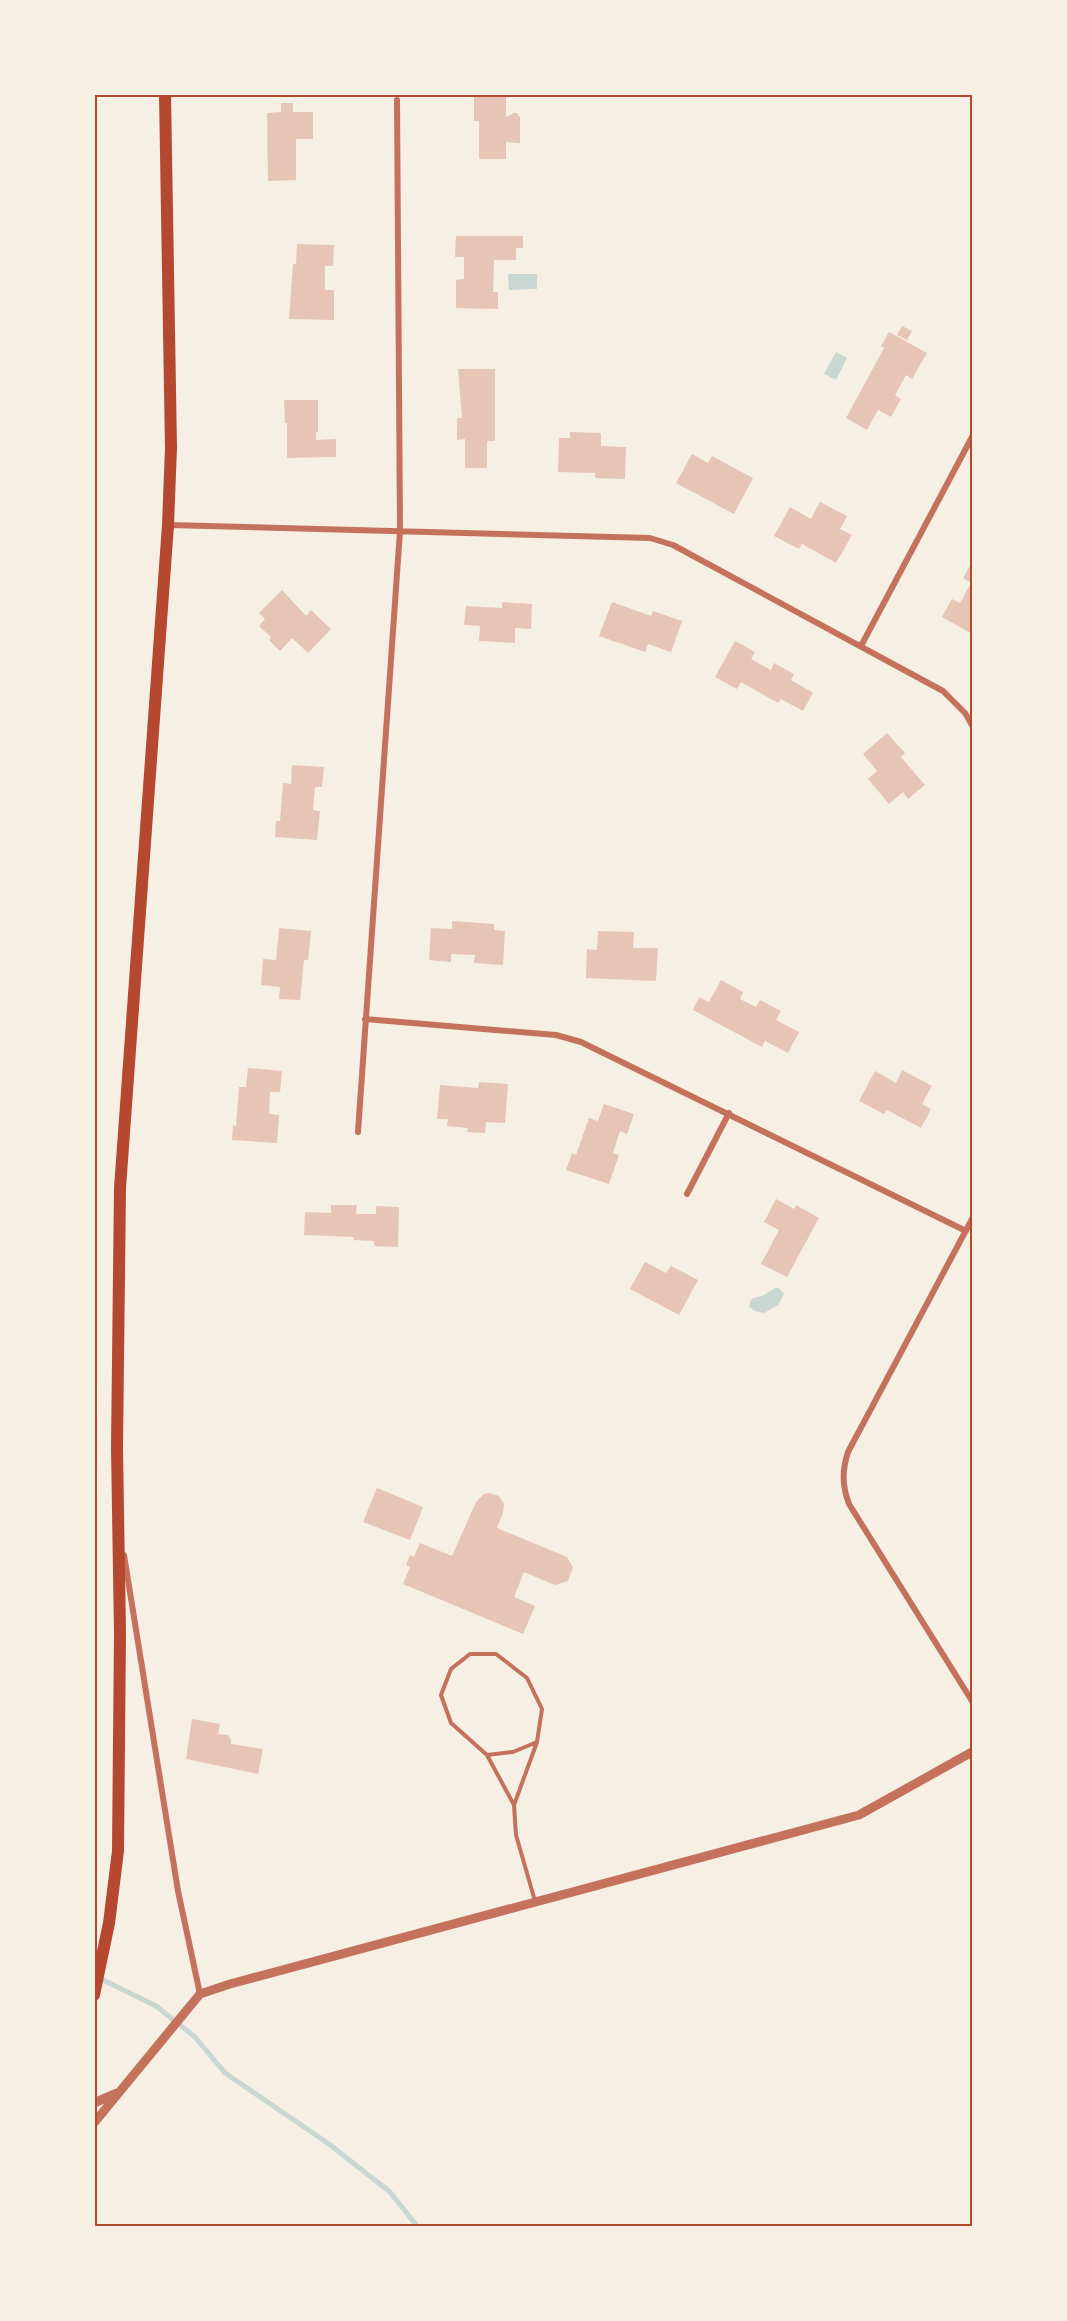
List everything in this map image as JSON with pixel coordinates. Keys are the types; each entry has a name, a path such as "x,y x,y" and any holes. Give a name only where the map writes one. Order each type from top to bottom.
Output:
{"highway":[{"path":"94,1995 103,1963 118,1851 120,1633 117,1514 120,1188 168,525 171,448 165,94"}],"street":[{"path":"358,1132 400,531 397,100"},
{"path":"861,646 972,437"},
{"path":"168,525 650,538 673,545 943,691 965,713 972,725"},
{"path":"365,1019 556,1035 581,1042 966,1231"},
{"path":"687,1194 729,1113"},
{"path":"972,1219 848,1452 843,1469 844,1489 849,1504 972,1701"},
{"path":"117,1514 197,1997"},
{"path":"94,2123 197,1997 241,1981 860,1815 972,1752"},
{"path":"94,2103 124,2089"}],"lane":[{"path":"514,1805 487,1755 451,1723 441,1695 451,1670 470,1654 496,1654 526,1678 542,1709 537,1742 514,1805 516,1835 536,1902"},
{"path":"487,1755 513,1752 537,1742"}],"shaded area":[{"path":"508,274 537,274 537,289 509,290"},
{"path":"836,352 847,358 836,380 824,374"},
{"path":"779,1288 784,1294 778,1305 764,1313 749,1307 751,1299 762,1296"}],"building":[{"path":"474,94 506,94 506,117 517,113 520,117 520,143 506,142 506,159 479,159 479,121 474,121"},
{"path":"281,103 293,103 293,112 313,112 313,139 296,139 296,180 268,181 267,113 281,112"},
{"path":"456,236 523,236 523,248 516,248 516,260 494,260 493,292 498,292 498,309 456,308 456,280 464,279 464,257 455,257"},
{"path":"297,244 334,245 333,266 325,266 325,290 334,290 334,320 289,319 293,264 296,264"},
{"path":"902,326 912,331 907,340 897,335"},
{"path":"889,332 927,353 912,379 906,375 895,395 901,399 891,417 878,410 867,430 846,418 884,348 881,346"},
{"path":"458,369 495,369 495,441 487,441 487,468 465,468 465,439 457,440 457,418 462,418"},
{"path":"284,400 318,400 316,440 336,439 336,457 287,458 287,423 285,423"},
{"path":"570,432 601,433 601,446 626,447 625,479 595,478 595,473 558,472 559,438 570,438"},
{"path":"692,454 708,463 712,456 753,478 734,514 676,483"},
{"path":"820,502 847,516 840,529 852,535 836,563 802,544 799,549 774,536 790,507 811,519"},
{"path":"972,562 972,634 942,617 952,599 960,603 971,583 963,578"},
{"path":"282,590 306,616 311,610 331,629 308,653 292,638 280,651 269,640 271,637 259,626 265,619 259,613"},
{"path":"502,602 532,604 531,629 515,628 515,643 479,641 480,626 464,625 466,606 502,608"},
{"path":"612,602 651,616 653,611 682,621 671,652 648,644 645,652 599,636"},
{"path":"735,641 755,652 751,659 771,670 774,663 794,674 791,680 813,693 803,711 781,699 778,703 741,682 737,689 715,677"},
{"path":"887,733 905,753 901,757 925,785 908,799 903,792 889,804 868,779 877,771 863,754"},
{"path":"292,765 324,767 322,787 315,787 313,810 320,811 317,840 275,837 276,821 280,821 283,783 291,784"},
{"path":"452,921 494,924 494,930 505,931 503,965 474,963 475,955 451,954 451,962 429,960 431,928 452,929"},
{"path":"279,928 311,931 308,960 304,960 300,1000 279,999 280,987 261,985 263,959 276,960"},
{"path":"598,931 634,932 633,948 658,948 656,981 586,978 587,949 597,950"},
{"path":"721,980 743,992 740,999 756,1007 760,1000 781,1011 776,1020 799,1032 788,1053 765,1041 762,1047 693,1010 699,997 709,1002"},
{"path":"248,1068 282,1071 280,1092 270,1092 269,1114 279,1115 277,1143 232,1140 233,1125 236,1126 239,1087 246,1087"},
{"path":"902,1070 932,1086 922,1104 931,1109 921,1128 887,1110 884,1114 859,1101 875,1071 896,1083"},
{"path":"479,1082 508,1084 505,1123 486,1122 485,1133 467,1132 468,1128 447,1126 448,1119 437,1119 440,1085 478,1088"},
{"path":"604,1104 634,1114 627,1134 620,1131 613,1153 619,1155 609,1184 566,1170 572,1153 576,1155 589,1118 598,1121"},
{"path":"776,1199 794,1209 796,1205 819,1218 787,1277 761,1264 779,1230 764,1222"},
{"path":"331,1205 357,1205 356,1214 376,1214 376,1206 399,1207 398,1247 374,1246 374,1241 354,1240 354,1237 304,1235 305,1212 331,1213"},
{"path":"645,1262 666,1273 671,1266 698,1280 679,1315 630,1289"},
{"path":"377,1488 423,1507 410,1540 363,1522"},
{"path":"484,1494 499,1496 504,1504 497,1528 567,1557 573,1567 568,1581 555,1585 524,1572 514,1597 535,1606 523,1634 403,1584 410,1567 406,1565 410,1555 414,1557 420,1543 452,1556 476,1502"},
{"path":"192,1719 220,1724 218,1734 228,1735 231,1744 263,1749 258,1774 186,1759"}],"waterway":[{"path":"99,1978 156,2006 195,2037 225,2073 329,2144 390,2192 417,2226"}]}
